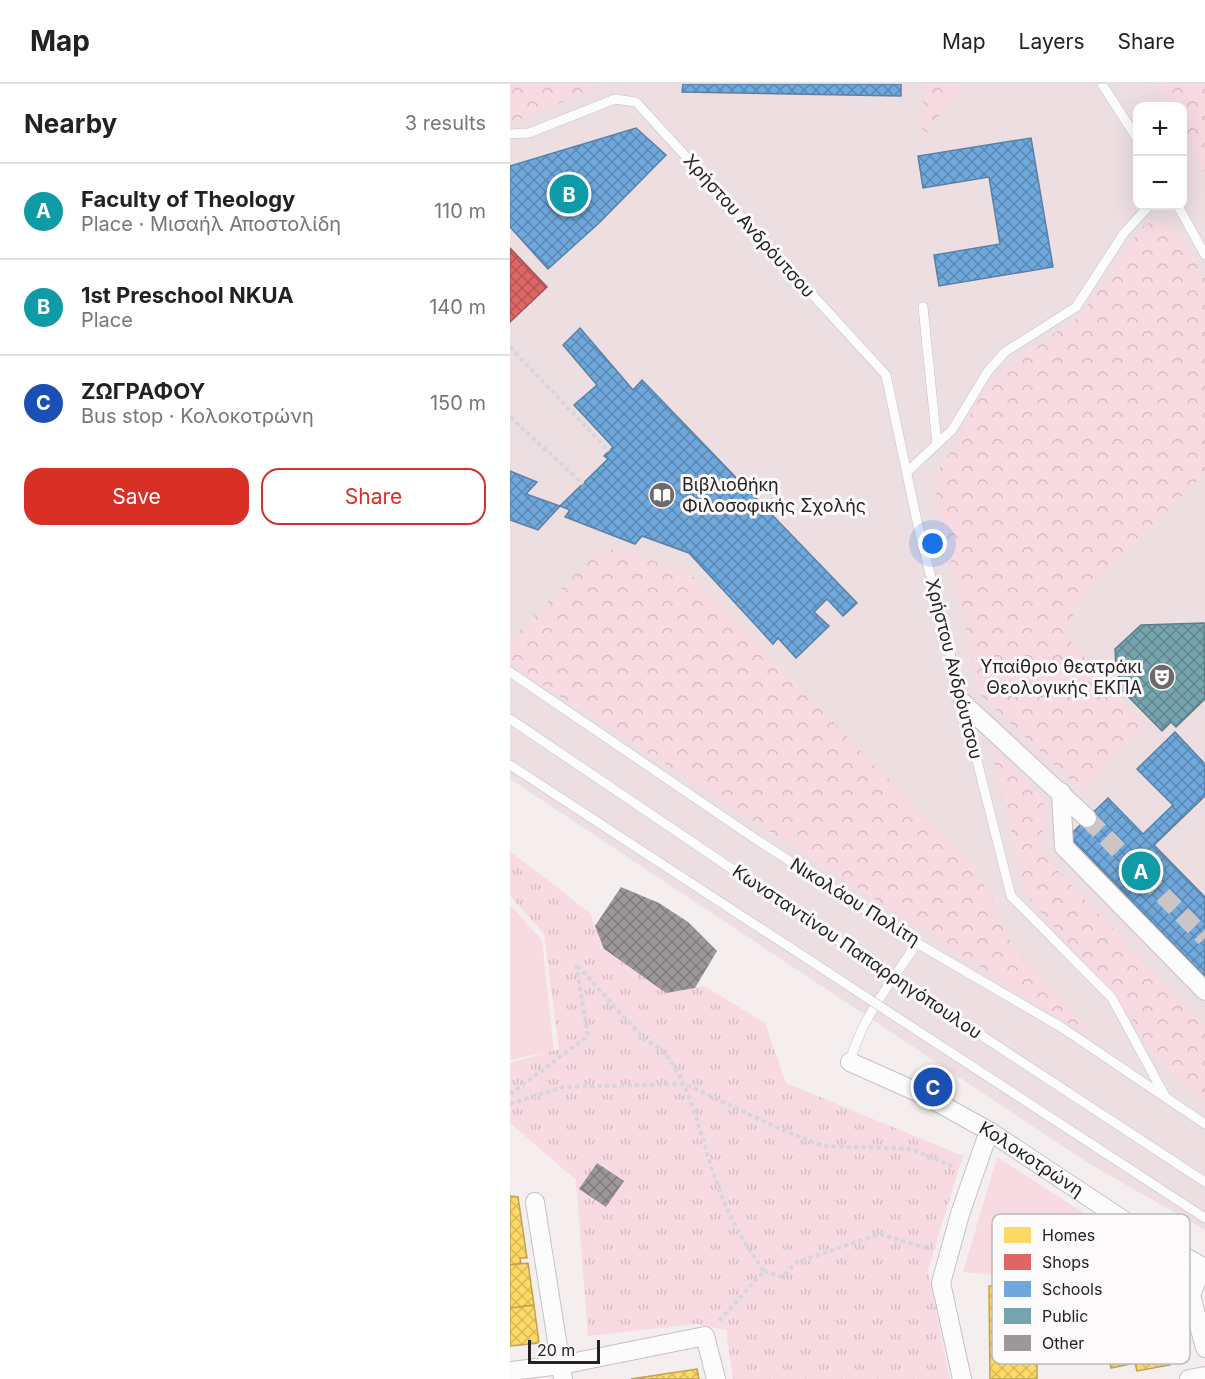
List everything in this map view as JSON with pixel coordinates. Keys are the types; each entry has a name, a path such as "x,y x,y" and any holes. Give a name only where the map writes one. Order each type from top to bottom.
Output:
{"street":[{"path":"963,703 1087,818"},
{"path":"1061,792 1064,846 1205,991"},
{"name":"Κολοκοτρώνη","path":"850,1062 924,1095 989,1131 1114,1214"},
{"path":"962,1379 941,1283 947,1255 989,1131"},
{"path":"535,1202 562,1372"},
{"name":"Κολοκοτρώνη","path":"1190,1259 1204,1267"},
{"path":"1204,1267 1191,1295 1202,1328 1205,1348"},
{"path":"510,1371 562,1372 705,1336 716,1379"},
{"path":"1189,1379 1205,1376"}],"lane":[{"path":"1102,84 1133,134"},
{"name":"Χρήστου Ανδρόυτσου","path":"510,134 529,133 615,99 636,102 886,375 918,526 1011,896 1112,998 1166,1098"},
{"path":"906,472 952,430 988,371 1005,352 1076,307 1124,233 1145,210"},
{"path":"1180,210 1205,255"},
{"path":"922,308 937,444"},
{"name":"Νικολάου Πολίτη","path":"510,672 754,838 917,942 1061,1027 1205,1124"},
{"name":"Κωνσταντίνου Παπαρρηγόπουλου","path":"510,719 870,962 1205,1182"},
{"name":"Κωνσταντίνου Παπαρρηγόπουλου","path":"510,765 1205,1218"},
{"path":"850,1062 854,1043 866,1021 917,942"}],"path":[{"path":"510,347 609,451"},
{"path":"510,417 583,484"},
{"path":"510,1094 588,1036 576,964 646,1041 657,1044 671,1061 685,1084 704,1150 730,1217 744,1244 764,1271 782,1277 797,1262 880,1234 947,1255"},
{"path":"510,1104 563,1088 685,1084 782,1130 824,1146 911,1149 974,1175"},
{"path":"705,1336 764,1271"}],"shaded area":[{"path":"510,84 1205,84 1205,1230 1190,1221 1190,1214 1177,1214 1088,1163 510,779"}],"green space":[{"path":"510,84 604,84 518,121 510,120"},
{"path":"923,84 963,84 922,139"},
{"path":"1158,84 1205,84 1205,172 1187,138 1187,102 1167,102"},
{"path":"1153,221 1178,233 1205,277 1205,473 1076,604 1067,637 1145,726 1082,791 980,694 933,478 954,447 978,400 1008,364 1080,316 1142,227"},
{"path":"617,547 691,575 973,867 989,893 1011,943 1086,1027 1067,1023 510,664 510,640 595,555"},
{"path":"991,747 1044,800 1042,854 1205,1026 1205,1101 1154,1056 1130,1016 1111,991 1027,896"},
{"path":"510,851 590,913 604,950 666,993 704,986 765,1023 786,1083 963,1156 928,1270 950,1379 733,1379 726,1330 696,1324 588,1336 576,1180 510,1123 510,1063 559,1049 544,934 510,896"},
{"path":"510,905 542,940 554,1051 510,1060"},
{"path":"997,1157 1085,1214 992,1214 992,1275 963,1272"}],"building: Homes":[{"path":"510,1196 518,1197 527,1258 520,1258 521,1263 510,1265"},
{"path":"528,1263 534,1305 510,1308 510,1265"},
{"path":"989,1286 992,1286 992,1364 1037,1364 1037,1379 990,1379"},
{"path":"534,1305 539,1343 510,1346 510,1308"},
{"path":"1110,1364 1130,1364 1111,1368"},
{"path":"1135,1364 1170,1365 1137,1371"},
{"path":"697,1369 699,1379 631,1379"}],"building: Shops":[{"path":"510,248 547,287 510,322"}],"building: Schools":[{"path":"683,84 901,84 901,96 682,92"},
{"path":"636,128 666,155 600,222 548,269 510,227 510,166"},
{"path":"1031,138 1053,267 939,286 934,255 1000,244 989,177 923,188 918,156"},
{"name":"Βιβλιοθήκη Φιλοσοφικής Σχολής","path":"580,328 633,390 642,380 857,603 843,616 827,599 814,612 829,626 796,658 778,638 773,644 689,553 642,536 635,544 565,517 570,510 560,506 608,459 604,456 613,447 574,405 597,385 563,345"},
{"path":"510,471 537,482 526,494 560,506 538,530 510,520"},
{"path":"1175,732 1205,764 1205,796 1154,845 1205,897 1205,977 1069,836 1108,798 1143,834 1173,805 1137,769"}],"building: Public":[{"name":"Υπαίθριο θεατράκι Θεολογικής ΕΚΠΑ","path":"1204,623 1205,699 1176,727 1171,722 1162,731 1114,682 1123,672 1116,665 1115,649 1141,625"}],"building: Other":[{"path":"621,887 659,903 688,922 717,951 695,988 666,993 604,949 595,926"},
{"path":"597,1163 624,1181 606,1207 579,1189"}],"tunnel":[{"path":"1087,818 1205,938"}],"place":[{"name":"1st Preschool NKUA","path":"569,194"},
{"name":"Βιβλιοθήκη Φιλοσοφικής Σχολής","path":"662,495"},
{"name":"Υπαίθριο θεατράκι Θεολογικής ΕΚΠΑ","path":"1162,677"},
{"name":"Faculty of Theology","path":"1141,871"},
{"name":"ΖΩΓΡΑΦΟΥ","path":"933,1087"}]}
